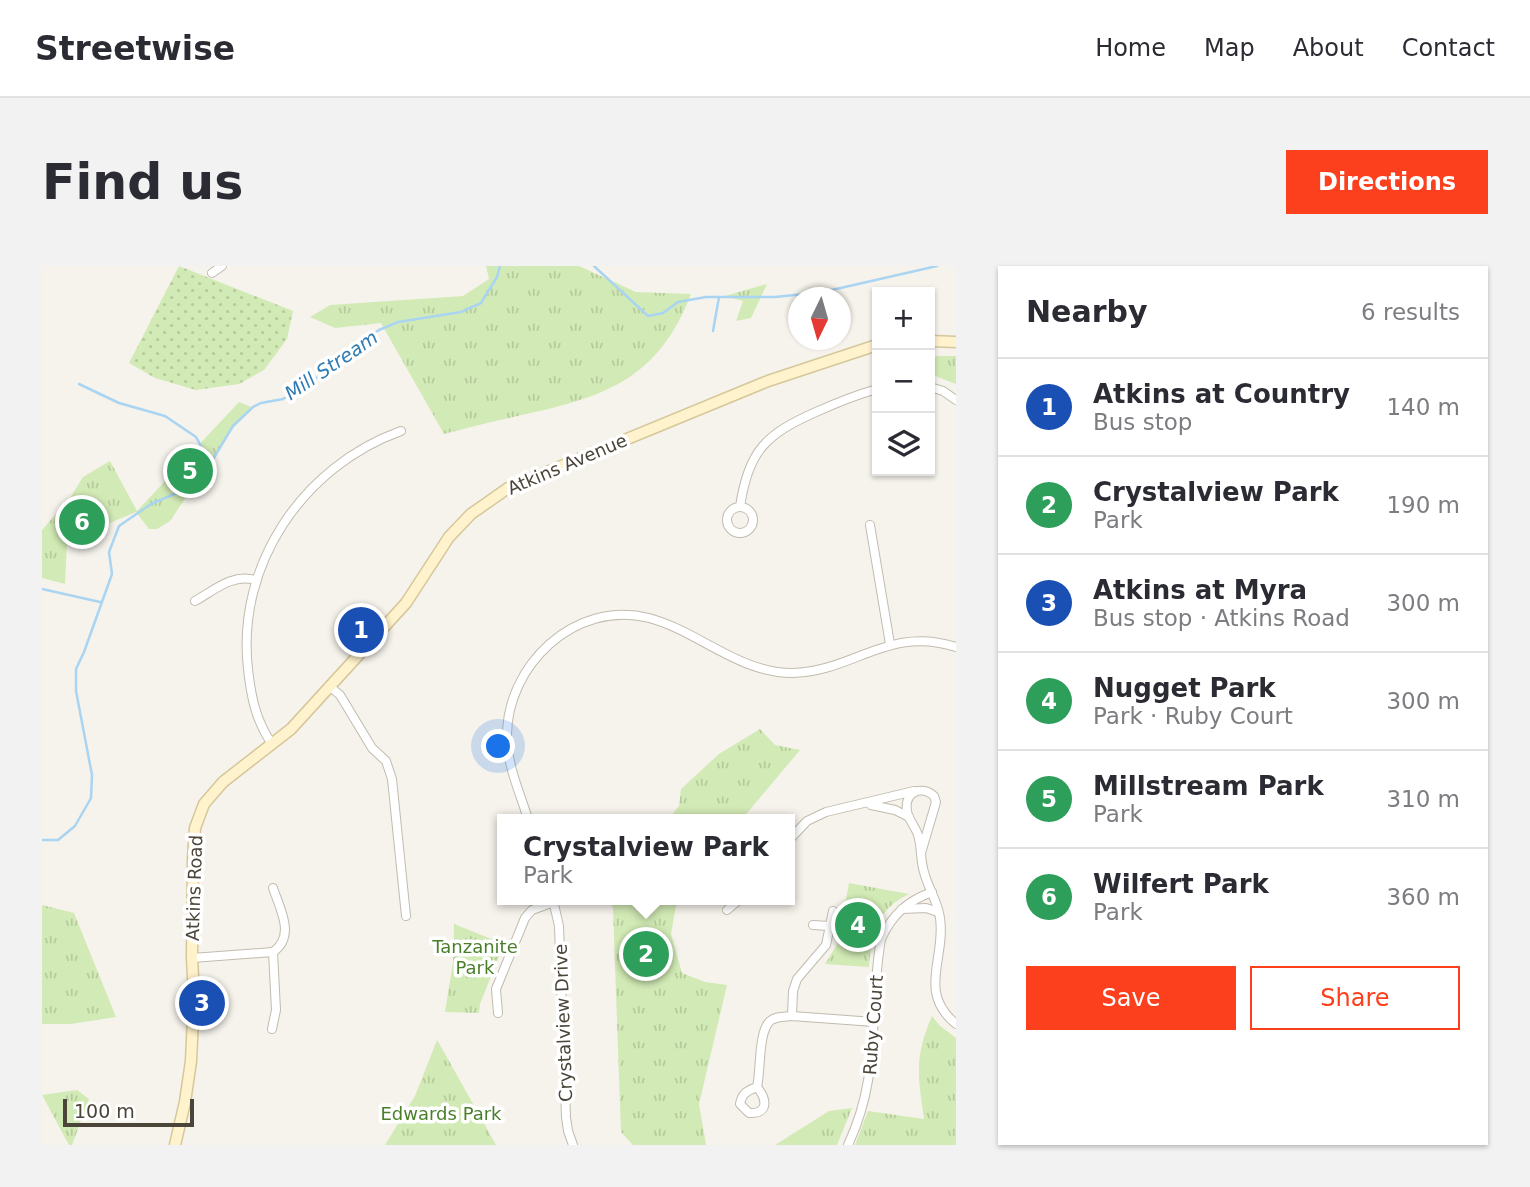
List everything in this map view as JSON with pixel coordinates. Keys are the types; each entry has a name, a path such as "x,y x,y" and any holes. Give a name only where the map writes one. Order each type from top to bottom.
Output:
{"street":[{"path":"212,272 222,266"},
{"path":"935,341 956,342"},
{"name":"Atkins Avenue","path":"329,686 406,603 449,537 471,514 508,488 768,381 872,347"},
{"path":"935,389 956,400"},
{"path":"740,507 745,479 754,457 784,426 872,390"},
{"path":"272,744 259,722 247,662 246,636 255,580 269,547 283,524 314,486 354,455 378,440 401,431"},
{"path":"870,525 890,644"},
{"path":"195,601 236,579 255,580"},
{"path":"526,814 508,757 506,738 511,702 530,664 545,647 578,625 619,616 646,617 671,625 765,670 791,673 817,670 890,644 924,640 956,647"},
{"path":"329,686 340,695 372,748 386,761 391,779 406,916"},
{"name":"Atkins Road","path":"175,1145 186,1102 191,1061 195,828 204,804 223,782 291,729 329,686"},
{"path":"915,791 907,802 909,817 917,832 924,873 939,912 935,993 939,1006 956,1024"},
{"path":"795,833 807,821 826,812 915,791 929,792 936,802 921,853"},
{"path":"861,804 884,806 909,817"},
{"path":"192,958 273,952 280,947 285,936 286,923 273,888"},
{"name":"Ruby Court","path":"848,1145 868,1088 881,939 887,925 902,909 914,899 932,892"},
{"path":"498,1013 496,989 525,918 532,910 544,905"},
{"name":"Crystalview Drive","path":"555,905 559,926 566,1118 573,1145"},
{"path":"727,911 734,905"},
{"path":"902,909 926,908 939,912"},
{"path":"792,1016 793,991 797,979 826,945 832,911"},
{"path":"813,925 829,926"},
{"path":"272,1028 275,1010 273,952"},
{"path":"757,1087 766,1027 771,1020 792,1016 874,1022"}],"green space":[{"path":"179,266 293,311 287,339 264,370 239,384 196,390 155,378 129,363"},
{"path":"486,266 579,266 636,292 691,294 678,323 662,347 645,365 625,380 578,401 444,434 381,323 335,328 310,317 330,305 463,296 489,279"},
{"path":"767,284 751,318 736,321 743,301 725,296"},
{"path":"956,356 956,384 935,376 935,357"},
{"path":"239,402 251,407 238,420 170,521 157,529 149,529 136,512 67,541 65,584 42,578 42,530 70,498 83,477 110,461 137,511"},
{"path":"760,729 775,745 800,750 746,814 672,814 679,806 681,789 719,754"},
{"path":"849,883 909,894 890,907 878,924 869,967 825,964 838,943"},
{"path":"42,905 74,913 116,1017 71,1024 42,1024"},
{"path":"612,905 676,905 671,934 682,973 705,982 727,985 699,1104 706,1145 633,1145 621,1132"},
{"name":"Tanzanite Park","path":"454,924 504,944 480,1004 479,1013 445,1012 453,962"},
{"path":"932,1016 956,1038 956,1145 855,1145 868,1111 924,1119 919,1067 922,1044"},
{"name":"Edwards Park","path":"437,1040 496,1145 385,1145 415,1096"},
{"path":"77,1090 89,1099 72,1145 69,1145 42,1095"},
{"path":"852,1108 837,1145 775,1145 829,1111"}],"waterway":[{"name":"Mill Stream","path":"42,840 58,840 75,826 91,798 92,775 76,691 76,669 112,574 109,552 119,526 151,504 193,486 201,479 233,426 253,407 283,399 306,385 341,361 350,349 379,330 398,322 461,312 481,303 497,277 500,266"},
{"name":"Mill Stream","path":"594,266 648,316 663,313 678,302 706,297 775,297 823,292 937,266"},
{"path":"713,331 719,297"},
{"path":"79,384 119,403 165,416 196,437 210,462"},
{"path":"42,589 100,602"}],"place":[{"name":"Millstream Park","path":"190,471"},
{"name":"Wilfert Park","path":"82,522"},
{"name":"Atkins at Country","path":"361,630"},
{"name":"Nugget Park","path":"858,925"},
{"name":"Crystalview Park","path":"646,954"},
{"name":"Atkins at Myra","path":"202,1003"}]}
